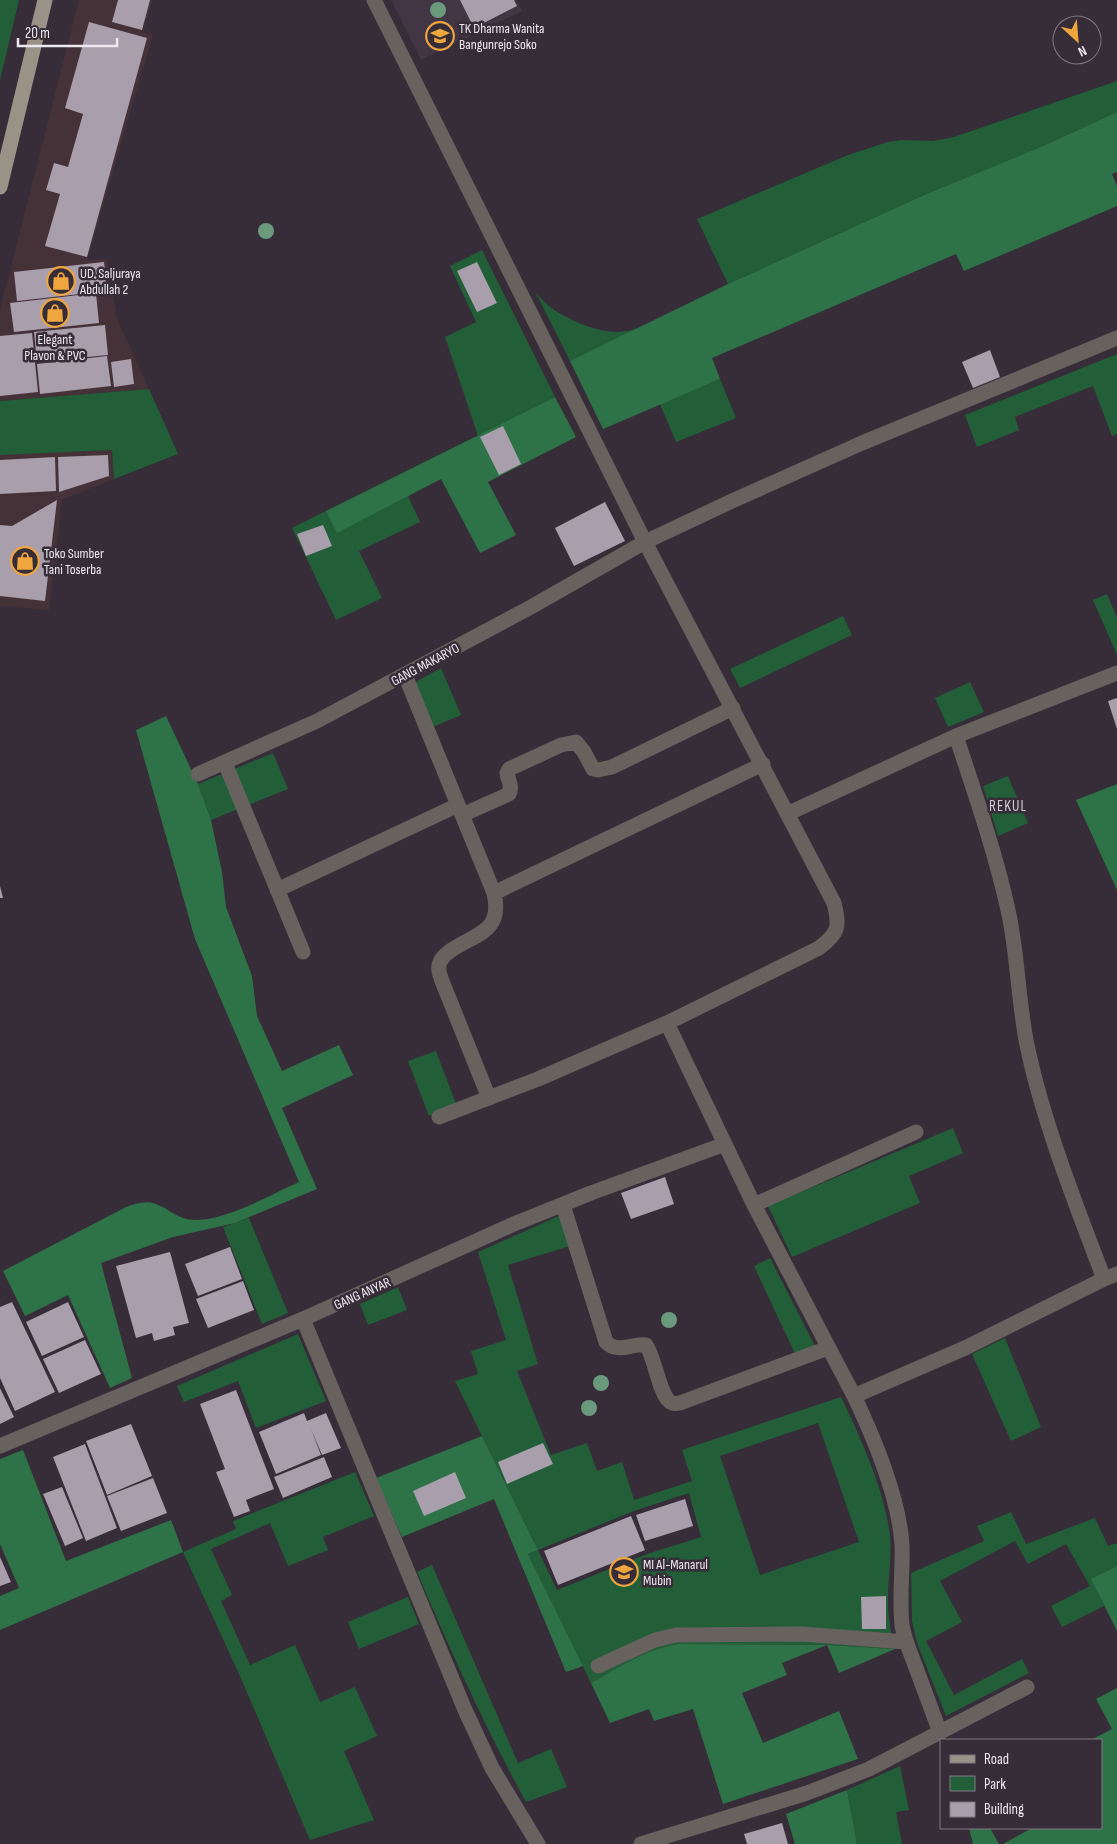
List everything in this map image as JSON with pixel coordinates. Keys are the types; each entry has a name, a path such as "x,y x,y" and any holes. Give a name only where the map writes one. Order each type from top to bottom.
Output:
{"main road":[{"path":"0,187 45,0"}],"street":[{"path":"374,0 645,542 789,813 834,903 838,918 837,929 831,939 819,948 667,1023 439,1117"},
{"name":"GANG MAKARYO","path":"198,774 318,721 531,607 645,542 854,447 1117,338"},
{"path":"789,813 956,736 1117,673"},
{"path":"405,675 497,904 496,915 490,926 481,934 443,956 439,964 442,981 489,1098"},
{"path":"277,890 460,810 509,794 511,785 506,773 509,769 561,745 576,742 594,769 602,770 733,708"},
{"path":"854,1396 965,1348 1110,1277 1059,1154 1040,1096 1027,1045 1008,910 986,828 956,736"},
{"path":"225,763 303,952"},
{"path":"494,893 763,764"},
{"path":"667,1023 754,1205 867,1423 899,1520 902,1546 902,1616 906,1642 940,1732"},
{"path":"754,1205 916,1132"},
{"name":"GANG ANYAR","path":"0,1446 302,1319 514,1224 591,1193 725,1144"},
{"path":"563,1205 606,1342 616,1348 640,1344 646,1345 669,1401 676,1404 680,1403 828,1348"},
{"path":"302,1319 476,1733 492,1768 538,1844"},
{"path":"598,1666 655,1640 676,1635 802,1634 906,1642"},
{"path":"642,1844 807,1793 869,1768 1027,1687"}],"shaded area":[{"path":"79,0 152,0 143,32 153,35 87,260 107,259 117,319 149,389 0,401 0,310"},
{"name":"TK Dharma Wanita Bangunrejo Soko","path":"391,0 516,0 522,11 421,60"},
{"path":"112,450 114,479 62,500 49,610 0,606 0,455"}],"green space":[{"path":"0,0 19,0 0,80"},
{"path":"1117,81 1117,112 1043,146 924,195 728,284 697,219 848,155 888,142 901,140 933,141 954,137"},
{"path":"1117,112 1117,172 1112,174 1117,186 1117,206 964,271 956,254 712,358 720,379 603,429 570,361 728,284 924,195 1043,146"},
{"path":"482,250 555,397 478,436 445,337 476,322 450,266"},
{"path":"536,293 557,312 593,328 620,332 647,325 570,361"},
{"path":"1117,354 1117,434 1112,436 1093,386 1015,417 1019,430 977,447 965,415"},
{"path":"720,379 736,418 676,442 660,404"},
{"path":"149,389 178,454 114,479 112,450 0,455 0,401"},
{"path":"555,397 576,437 488,482 516,535 480,553 441,479 337,533 326,511"},
{"path":"408,496 420,522 359,551 382,598 336,620 292,528 326,511 337,532"},
{"path":"1107,594 1117,618 1117,655 1093,600"},
{"path":"843,616 852,635 740,688 730,669"},
{"path":"441,668 461,715 433,727 414,683"},
{"path":"970,682 984,712 948,727 935,698"},
{"path":"166,716 198,784 211,820 222,872 226,907 252,976 257,1016 282,1071 339,1045 353,1075 282,1108 317,1189 235,1223 173,1237 101,1263 132,1378 110,1388 68,1295 25,1316 3,1271 126,1207 144,1202 152,1203 189,1220 207,1219 248,1206 299,1182 195,939 136,730"},
{"path":"273,753 288,789 211,820 198,784"},
{"path":"1008,776 1028,823 998,836 983,786"},
{"path":"1117,784 1117,890 1076,800"},
{"path":"436,1051 456,1104 429,1116 408,1061"},
{"path":"953,1128 963,1153 909,1176 920,1203 792,1257 768,1206"},
{"path":"561,1215 570,1246 508,1265 538,1364 517,1371 551,1455 587,1443 597,1471 622,1462 634,1500 692,1481 682,1450 841,1397 871,1464 887,1518 890,1535 888,1606 895,1649 828,1645 679,1644 644,1654 591,1683 528,1554 538,1550 455,1381 478,1374 471,1351 506,1340 478,1252","holes":["818,1423 859,1542 760,1575 720,1456","689,1493 701,1537 647,1554 557,1590 538,1550 634,1511"]},
{"path":"249,1218 288,1313 262,1324 223,1227"},
{"path":"770,1258 815,1346 796,1356 754,1266"},
{"path":"398,1287 407,1310 368,1325 360,1304"},
{"path":"298,1334 326,1401 256,1428 238,1381 184,1402 177,1386"},
{"path":"1005,1338 1041,1427 1011,1441 972,1354"},
{"path":"482,1436 538,1550 528,1554 583,1666 566,1672 494,1499 402,1537 376,1478"},
{"path":"23,1450 66,1561 171,1520 183,1552 0,1630 0,1596 19,1588 0,1544 0,1459"},
{"path":"355,1472 374,1516 323,1537 328,1550 288,1566 270,1523 211,1549 232,1595 221,1601 250,1665 295,1645 320,1702 355,1687 377,1736 344,1751 374,1820 310,1840 240,1676 183,1552 236,1529 233,1521"},
{"path":"1011,1512 1026,1544 1095,1518 1108,1546 1117,1543 1117,1566 1092,1579 1104,1606 1062,1627 1051,1606 1090,1586 1066,1544 1028,1564 1015,1541 940,1581 962,1622 926,1641 954,1695 1022,1659 1029,1673 946,1716 917,1643 912,1621 911,1573 984,1541 977,1526"},
{"path":"432,1565 518,1763 551,1749 567,1787 526,1802 468,1688 417,1572"},
{"path":"1117,1566 1117,1631 1091,1579"},
{"path":"408,1597 419,1624 359,1649 348,1622"},
{"path":"679,1644 828,1645 895,1649 839,1673 827,1645 782,1663 787,1675 742,1693 763,1743 839,1711 858,1759 723,1804 693,1709 654,1721 649,1709 610,1723 591,1683 644,1654"},
{"path":"1117,1688 1117,1844 1003,1844 1030,1829 1102,1829 1102,1739 1093,1739 1112,1729 1096,1699"},
{"path":"900,1766 909,1810 896,1812 902,1844 857,1844 847,1790"},
{"path":"847,1790 857,1844 795,1844 786,1814"},
{"path":"969,1829 991,1829 999,1844 973,1844"}],"building":[{"path":"118,0 150,0 142,30 112,22"},
{"path":"460,0 514,0 517,6 474,28"},
{"path":"89,22 147,38 87,257 45,246 60,194 46,190 54,163 68,167 83,114 65,108"},
{"name":"UD. Saljuraya Abdullah 2","path":"104,262 107,291 17,301 14,272"},
{"path":"477,262 497,303 477,312 457,271"},
{"name":"Elegant Plavon & PVC","path":"96,293 99,323 14,332 10,303"},
{"path":"105,325 108,355 37,362 34,332"},
{"path":"32,333 38,392 0,396 0,336"},
{"path":"990,350 1000,377 973,388 962,362"},
{"path":"107,356 111,386 40,394 37,364"},
{"path":"131,359 134,384 114,387 111,362"},
{"path":"503,426 521,464 499,475 480,437"},
{"path":"108,455 109,476 59,492 58,457"},
{"path":"55,457 56,491 0,494 0,460"},
{"name":"Toko Sumber Tani Toserba","path":"57,500 45,601 0,596 0,525 12,526"},
{"path":"605,502 625,541 574,566 555,528"},
{"path":"323,525 332,546 306,556 297,534"},
{"path":"1117,698 1117,729 1108,701"},
{"path":"0,886 3,898 0,898"},
{"path":"665,1177 674,1204 631,1219 621,1193"},
{"path":"230,1247 242,1279 198,1296 185,1264"},
{"path":"170,1252 189,1323 173,1327 175,1335 154,1341 152,1333 136,1338 116,1266"},
{"path":"243,1281 254,1310 208,1328 196,1299"},
{"path":"12,1302 55,1392 15,1411 0,1378 0,1307"},
{"path":"68,1302 84,1337 42,1356 26,1322"},
{"path":"85,1340 101,1374 59,1393 43,1359"},
{"path":"0,1388 14,1417 0,1424"},
{"path":"236,1390 274,1489 246,1500 250,1511 234,1517 216,1472 225,1469 200,1404"},
{"path":"304,1413 307,1421 326,1413 341,1448 322,1455 311,1429 321,1455 276,1474 259,1432"},
{"path":"131,1424 152,1476 107,1495 86,1441"},
{"path":"543,1443 553,1464 507,1484 498,1462"},
{"path":"85,1444 117,1528 86,1541 53,1457"},
{"path":"324,1457 332,1477 283,1498 274,1477"},
{"path":"455,1472 466,1498 424,1516 413,1491"},
{"path":"153,1478 167,1513 121,1531 107,1496"},
{"path":"62,1487 83,1538 65,1546 43,1494"},
{"path":"685,1499 693,1526 645,1541 636,1515"},
{"path":"631,1516 645,1550 558,1585 544,1551"},
{"path":"0,1557 11,1582 0,1586"},
{"path":"886,1596 886,1629 862,1629 861,1597"},
{"path":"782,1823 788,1844 747,1844 744,1834"}],"place":[{"name":"TK Dharma Wanita Bangunrejo Soko","path":"440,36"},
{"name":"UD. Saljuraya Abdullah 2","path":"61,281"},
{"name":"Elegant Plavon & PVC","path":"55,313"},
{"name":"Toko Sumber Tani Toserba","path":"25,561"},
{"name":"MI Al-Manarul Mubin","path":"624,1572"}],"district":[{"name":"REKUL","path":"1008,806"}]}
